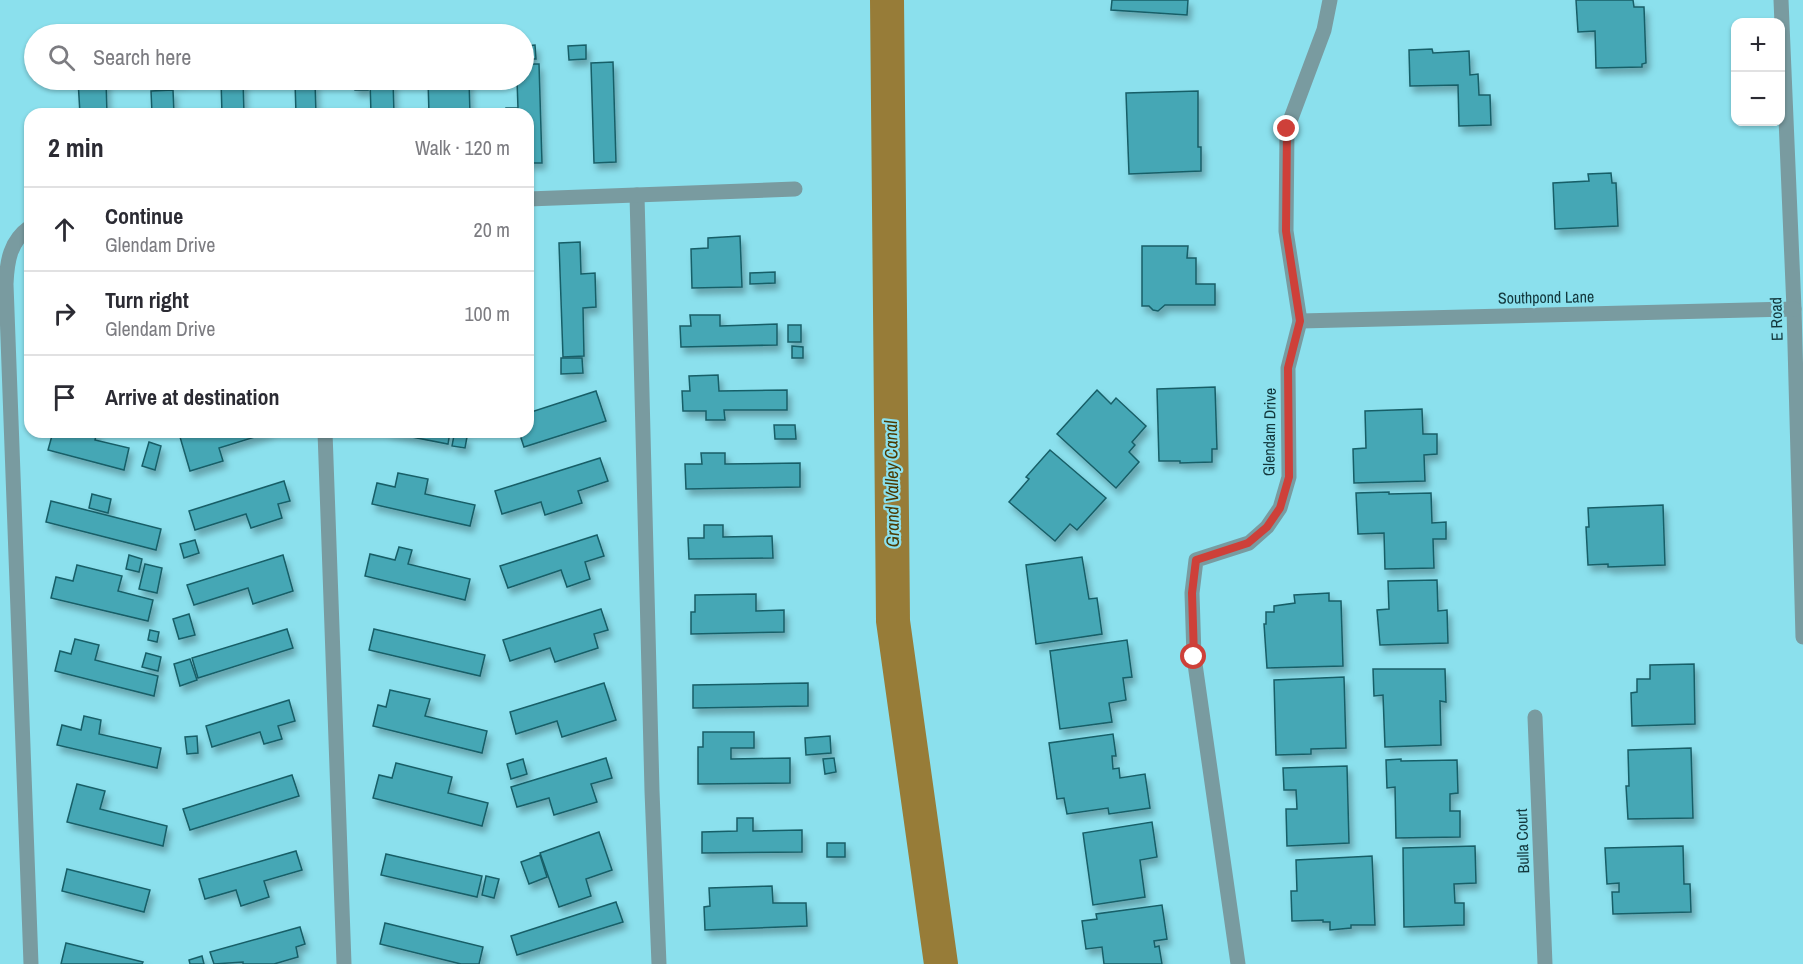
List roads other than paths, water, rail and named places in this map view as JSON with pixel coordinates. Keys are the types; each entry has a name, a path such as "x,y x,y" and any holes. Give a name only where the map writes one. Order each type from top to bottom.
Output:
{"street":[{"name":"Glendam Drive","path":"1238,964 1194,657 1192,593 1196,560 1248,543 1267,527 1280,508 1289,477 1288,368 1300,321 1286,231 1287,129 1324,30 1330,0"},
{"name":"E Road","path":"1781,0 1794,309 1803,637"},
{"path":"534,199 795,189"},
{"path":"637,195 652,791 659,964"},
{"path":"24,232 12,247 8,258 6,284 31,964"},
{"name":"Southpond Lane","path":"1300,321 1794,309"},
{"path":"325,438 345,964"},
{"name":"Bulla Court","path":"1535,717 1545,964"}],"waterway":[{"name":"Grand Valley Canal","path":"887,0 893,621 941,964"}]}
